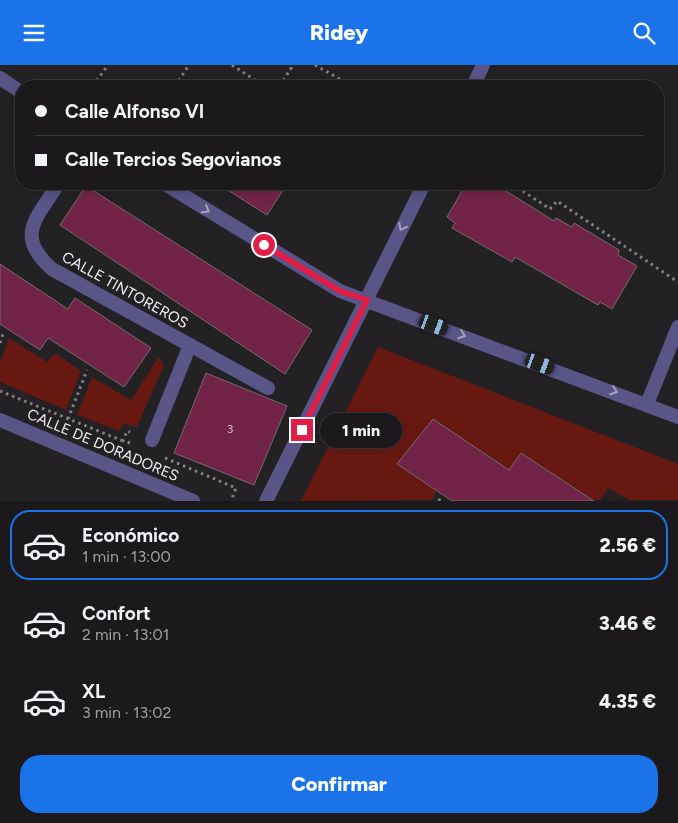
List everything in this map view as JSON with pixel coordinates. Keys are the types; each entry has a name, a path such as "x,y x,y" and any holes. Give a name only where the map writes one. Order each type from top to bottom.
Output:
{"street":[{"path":"476,80 483,65"},
{"path":"0,78 15,88"},
{"name":"CALLE TINTOREROS","path":"54,190 33,226 32,248 52,269 268,388"},
{"path":"175,190 340,291 647,403 678,417"},
{"path":"266,501 421,190"},
{"path":"647,403 678,327"},
{"name":"CALLE TINTOREROS","path":"152,440 190,345"},
{"name":"CALLE DE DORADORES","path":"0,420 193,501"}],"path":[{"path":"98,80 108,65"},
{"path":"179,80 188,65"},
{"path":"232,65 255,80"},
{"path":"284,80 293,65"},
{"path":"314,65 341,80"},
{"path":"521,190 550,209 557,201 678,282"},
{"path":"0,343 3,334"},
{"path":"68,419 87,369"},
{"path":"0,391 132,444"},
{"path":"123,441 127,431"},
{"path":"158,455 236,488 231,501"}],"shaded area":[{"path":"9,338 47,362 55,353 81,371 66,410 0,382 0,363"},
{"path":"378,347 678,464 678,500 629,500 608,488 600,500 594,500 521,453 509,470 433,419 397,464 437,490 432,500 301,501"},
{"path":"159,357 164,365 137,427 124,424 119,431 77,415 92,377 131,400"}],"building":[{"path":"83,190 92,190 312,330 285,374 60,225"},
{"path":"227,190 283,190 267,215"},
{"path":"463,190 505,190 554,221 556,218 572,227 574,223 619,250 618,255 637,266 612,309 600,302 598,305 515,257 512,262 452,228 455,223 447,217"},
{"path":"0,264 68,309 75,298 151,348 124,387 48,338 40,350 0,324"},
{"path":"206,373 287,406 254,485 174,453"},
{"path":"433,419 509,470 521,453 594,501 452,501 397,464"}],"route":[{"path":"264,245 340,291 367,300 302,430"}]}
